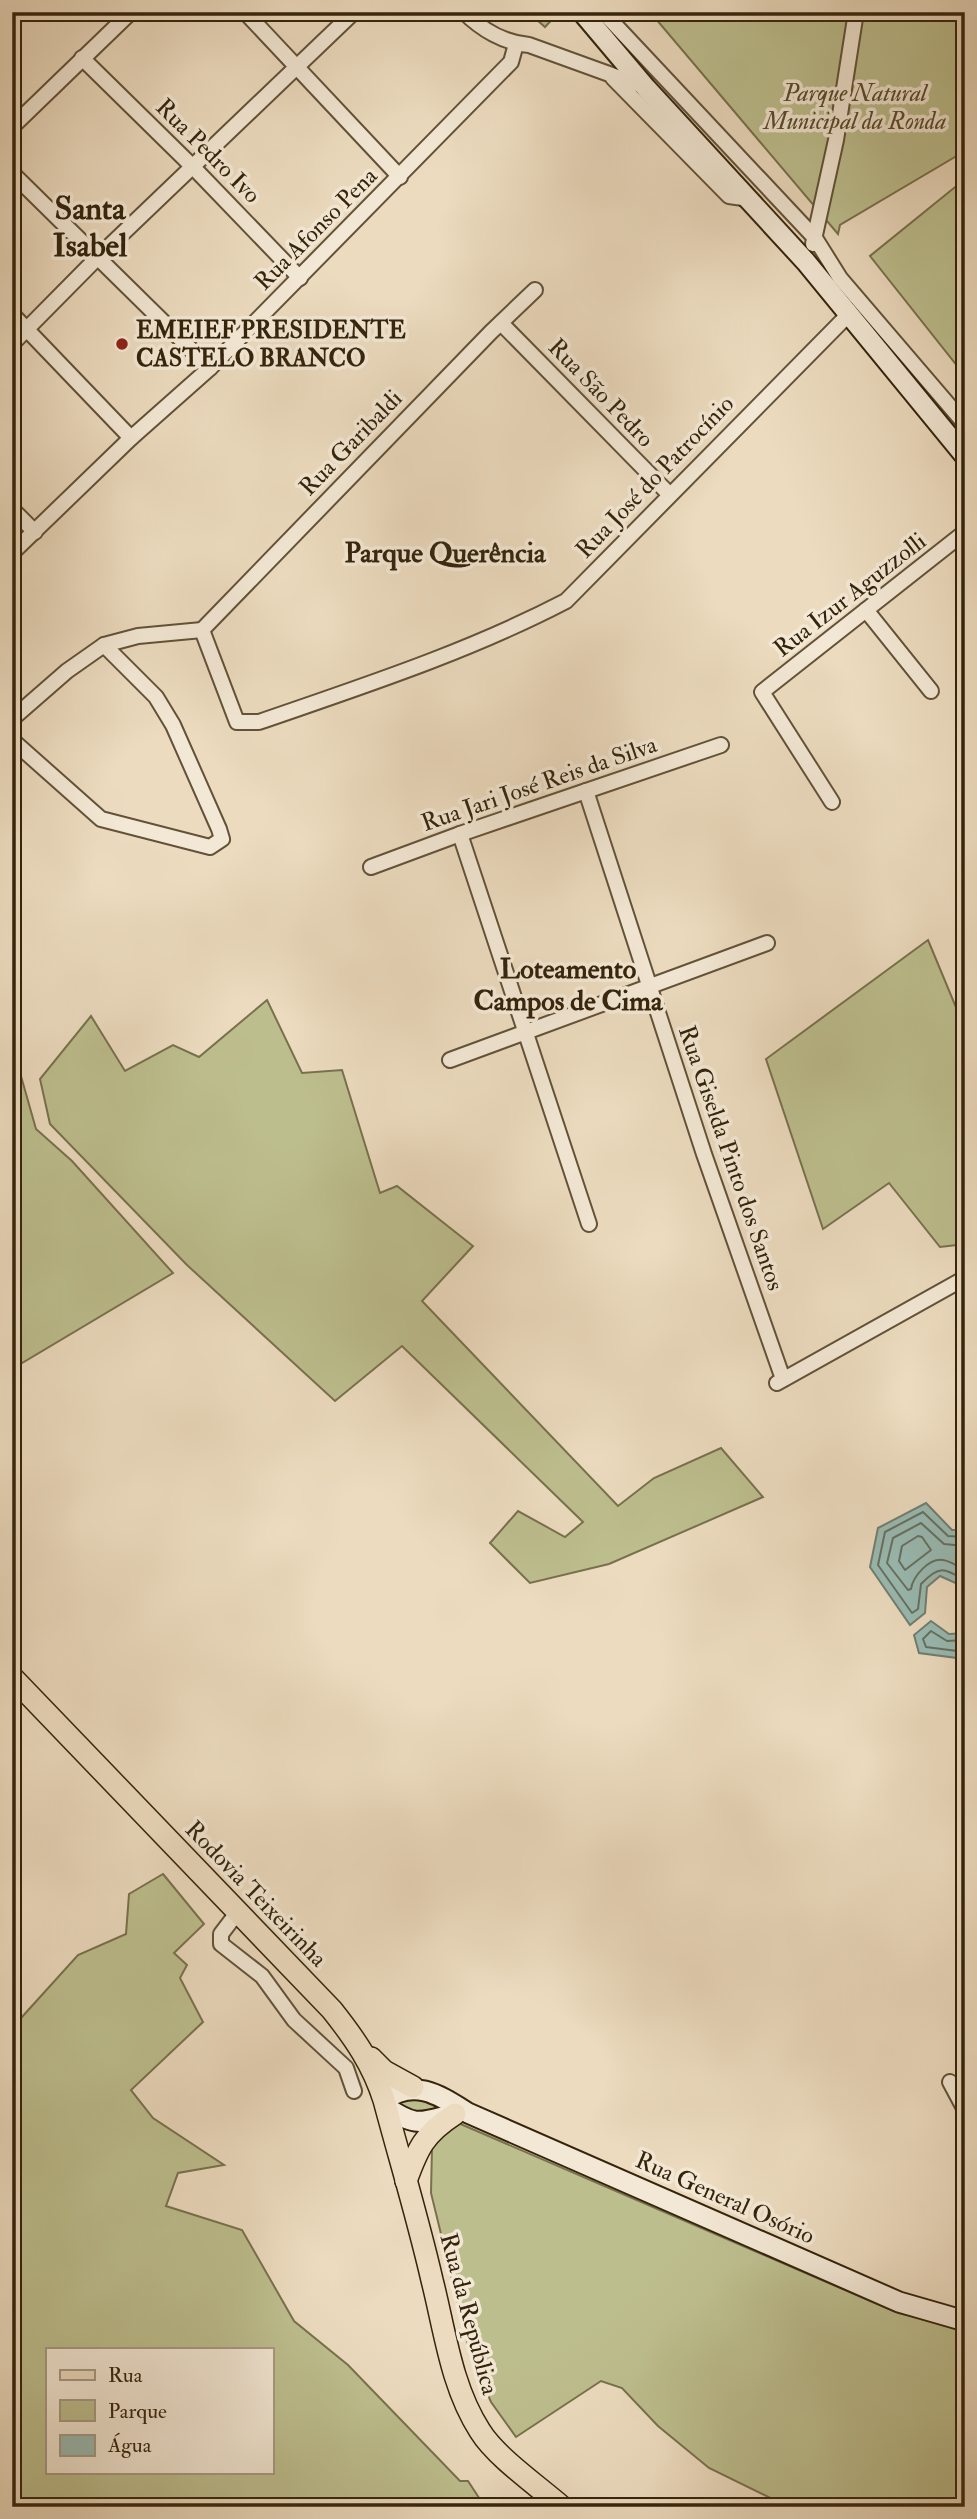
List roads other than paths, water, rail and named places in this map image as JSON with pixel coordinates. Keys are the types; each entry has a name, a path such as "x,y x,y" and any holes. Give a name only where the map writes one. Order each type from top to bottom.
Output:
{"main road":[{"name":"Rodovia Teixeirinha","path":"12,1677 332,2010 360,2046 378,2080 406,2181"},
{"path":"360,2046 384,2071 413,2087"},
{"path":"406,2181 418,2148 427,2135 461,2113"},
{"name":"Rua da República","path":"406,2181 433,2281 445,2343 468,2411 482,2434 509,2462 562,2507"}],"street":[{"path":"12,127 131,12"},
{"path":"245,12 400,177"},
{"path":"12,344 98,257 354,12"},
{"path":"464,12 479,26 516,44 529,45 646,88"},
{"path":"582,12 646,88 806,262 965,456"},
{"path":"603,12 815,238 840,278 965,425"},
{"path":"806,262 815,238 836,140 856,12"},
{"name":"Rua Afonso Pena","path":"12,553 131,438 210,368 300,278 511,62 516,44"},
{"name":"Rua Pedro Ivo","path":"82,58 300,278"},
{"path":"610,74 729,196 751,200"},
{"path":"12,173 210,368"},
{"name":"Rua Garibaldi","path":"202,631 535,290"},
{"path":"12,314 131,438"},
{"name":"Rua José do Patrocínio","path":"202,631 237,722 259,722 444,657 532,619 566,601 849,314"},
{"name":"Rua São Pedro","path":"501,323 669,494"},
{"path":"12,509 35,532"},
{"name":"Rua Izur Aguzzolli","path":"832,802 762,692 965,532"},
{"path":"866,610 931,691"},
{"path":"12,719 67,671 104,645 138,636 202,631"},
{"path":"12,740 101,819 210,847 222,839 173,724 156,697 104,645"},
{"name":"Rua Jari José Reis da Silva","path":"371,867 721,745"},
{"name":"Rua Giselda Pinto dos Santos","path":"586,792 780,1381 965,1278"},
{"path":"460,834 589,1224"},
{"path":"450,1060 766,943"},
{"path":"237,1913 221,1934 221,1944 262,1976 294,2020 346,2068 354,2091"},
{"path":"262,1976 278,1954"},
{"path":"333,2056 360,2046"},
{"path":"950,2082 965,2110"},
{"path":"413,2087 396,2091 385,2103 407,2121 417,2123 461,2113"},
{"name":"Rua General Osório","path":"413,2087 450,2101 461,2113 899,2302 965,2321"}],"water":[{"path":"926,1503 952,1530 965,1530 965,1596 960,1585 940,1576 927,1587 925,1613 910,1625 870,1567 878,1528"},
{"path":"931,1621 949,1634 965,1633 965,1659 919,1653 914,1635"}],"place":[{"name":"EMEIEF PRESIDENTE CASTELO BRANCO","path":"122,344"}],"district":[{"name":"Santa Isabel","path":"90,228"},
{"name":"Parque Querência","path":"445,553"},
{"name":"Loteamento Campos de Cima","path":"568,985"}],"park label":[{"name":"Parque Natural Municipal da Ronda","path":"855,107"}]}
